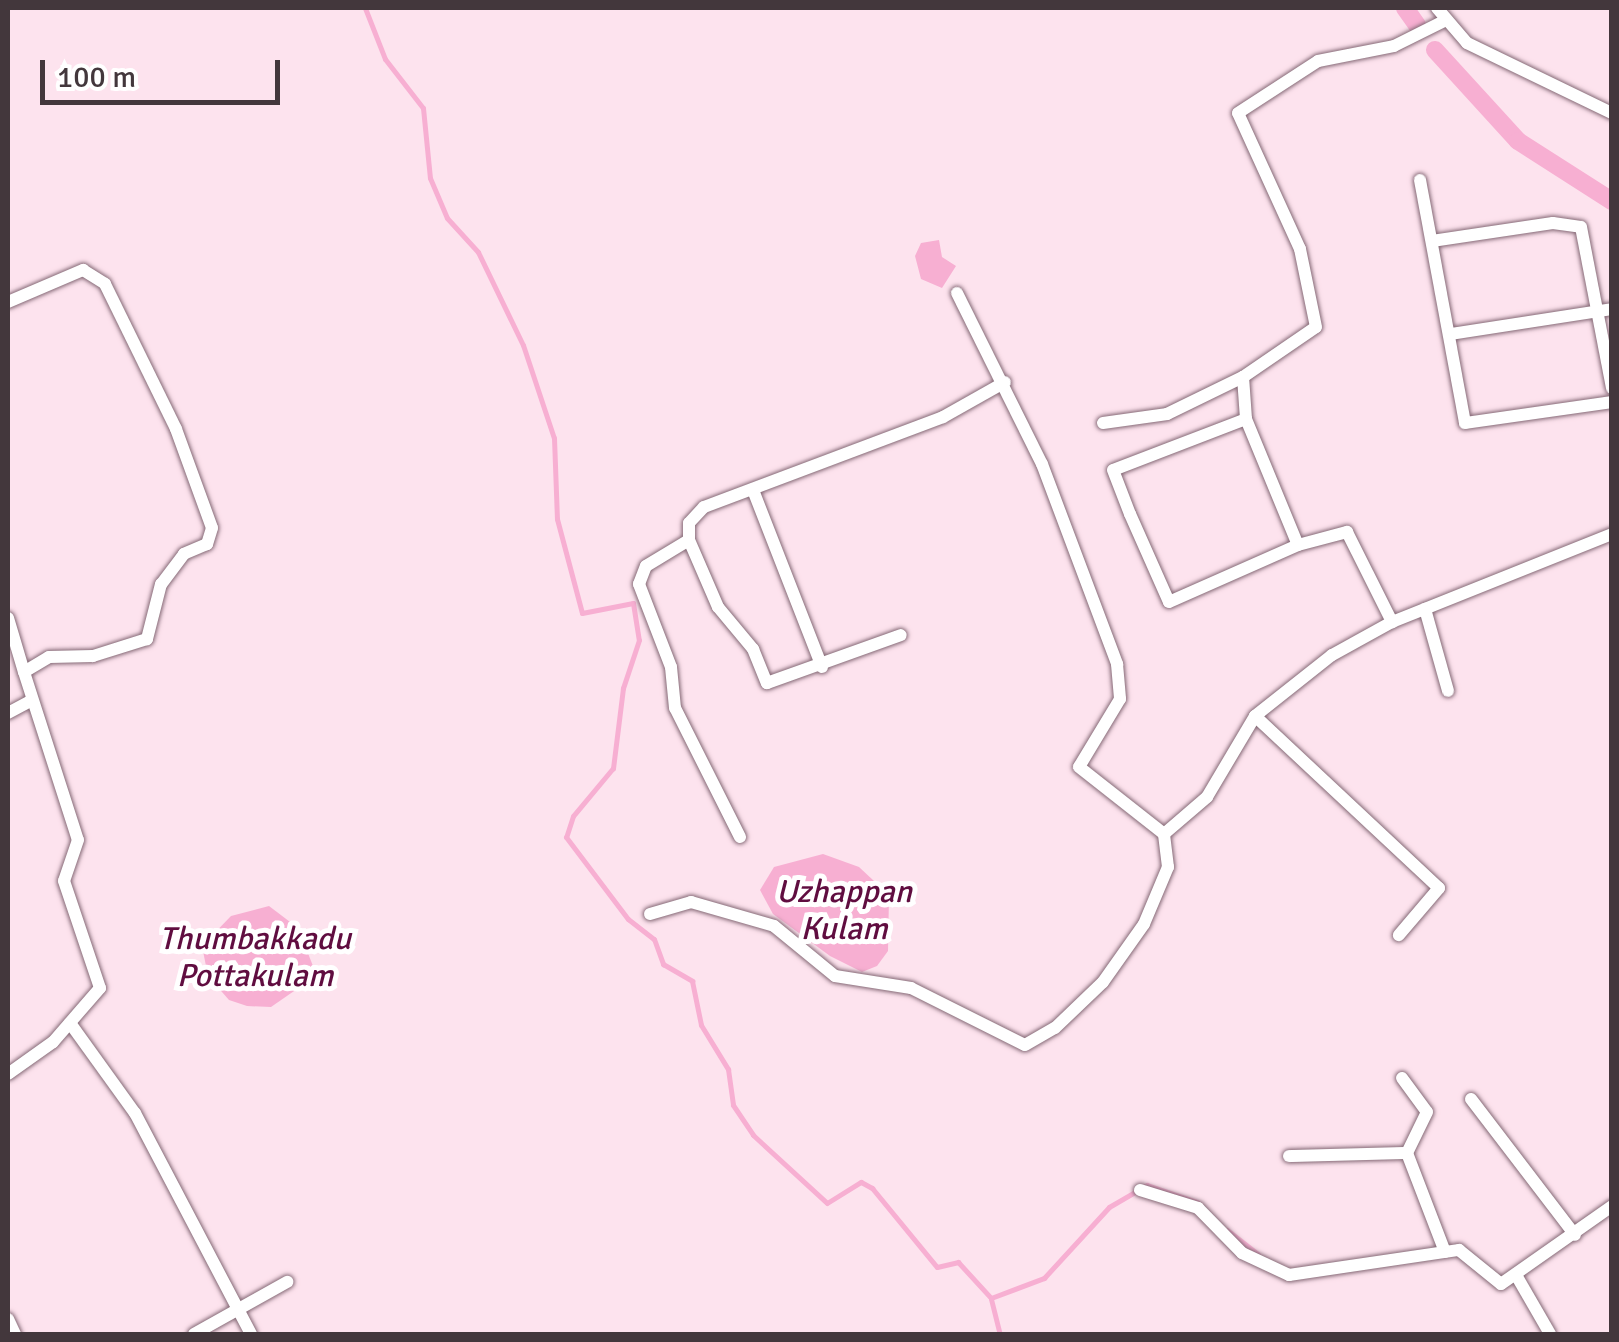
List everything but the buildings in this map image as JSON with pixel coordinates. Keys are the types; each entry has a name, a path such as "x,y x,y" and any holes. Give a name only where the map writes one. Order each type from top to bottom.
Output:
{"street":[{"path":"1103,423 1167,414 1243,377 1316,327 1316,306 1300,249 1238,113 1318,61 1394,46 1441,14 1499,62 1612,113"},
{"path":"1420,180 1465,423 1612,402"},
{"path":"1432,242 1554,223 1581,226 1604,310 1612,388"},
{"path":"8,302 83,270 104,284 176,429 212,528 207,544 184,554 161,584 147,639 93,656 50,657 24,672"},
{"path":"650,914 691,902 774,926 836,976 910,988 1025,1045 1056,1028 1103,982 1144,924 1168,868 1164,834 1079,767 1080,755 1108,727 1120,698 1117,664 1005,382 956,292"},
{"path":"1450,334 1604,310"},
{"path":"1243,377 1246,419 1298,544"},
{"path":"902,635 767,684 753,649 718,606 689,540 690,523 704,507 943,416 1005,382"},
{"path":"1246,419 1112,470 1168,602 1298,544 1347,532 1392,622"},
{"path":"753,490 822,666"},
{"path":"1164,834 1207,797 1255,716 1332,655 1392,622 1612,534"},
{"path":"689,540 646,566 639,584 671,667 675,708 740,838"},
{"path":"1425,609 1448,692"},
{"path":"8,618 32,700 44,718 50,760 63,779 78,840 64,881 99,975 100,988 73,1012 70,1023 8,1074"},
{"path":"8,713 32,700"},
{"path":"1255,716 1439,888 1399,936"},
{"path":"70,1023 136,1114 251,1334"},
{"path":"1402,1078 1426,1112 1408,1153 1445,1252"},
{"path":"1471,1099 1575,1235"},
{"path":"1289,1156 1408,1153"},
{"path":"1140,1190 1198,1208 1242,1253 1289,1275 1459,1250 1501,1284 1612,1206"},
{"path":"1516,1275 1550,1334"},
{"path":"194,1334 287,1282"},
{"path":"8,1318 15,1334"}],"water":[{"path":"939,240 942,257 956,266 942,288 921,279 915,256 921,243"},
{"name":"Uzhappan Kulam","path":"823,854 859,867 889,895 888,951 877,966 862,972 830,956 773,914 760,890 774,867"},
{"name":"Thumbakkadu Pottakulam","path":"269,906 298,928 313,966 310,980 271,1007 247,1006 229,1000 208,976 202,946 231,916"}],"waterway":[{"path":"365,8 385,59 423,108 430,178 447,218 478,252 523,345 554,438 557,519 582,613 633,603 639,640 623,688 613,768 573,816 566,837 628,919 654,939 663,964 692,981 701,1025 728,1069 733,1105 753,1135 827,1203 861,1182 872,1188 937,1267 958,1262 991,1298 1044,1278 1109,1207 1147,1185 1197,1202"},
{"path":"1405,8 1417,25"},
{"path":"1435,50 1518,141 1612,201"},
{"path":"1227,1230 1258,1254"},
{"path":"991,1299 1000,1334"}]}
